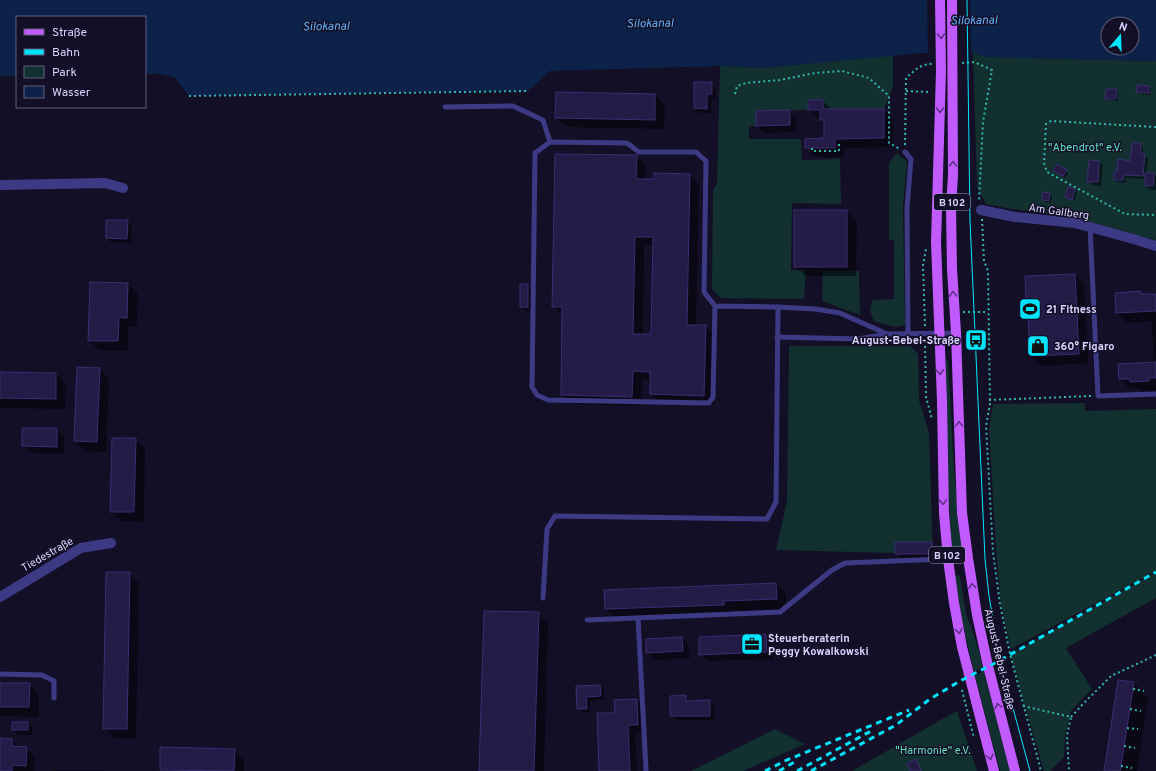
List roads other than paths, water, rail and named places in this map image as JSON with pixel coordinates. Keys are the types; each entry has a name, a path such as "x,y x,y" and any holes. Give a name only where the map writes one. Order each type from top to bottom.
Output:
{"main road":[{"name":"B 102","path":"940,0 941,71 936,242 942,401 944,513 948,559 962,647 994,771"},
{"name":"August-Bebel-Straße","path":"952,0 952,268 956,333 962,513 977,615 988,666 1015,771"}],"street":[{"path":"0,184 104,183 123,188"},
{"name":"Am Gallberg","path":"982,210 1015,217 1075,223 1156,246"},
{"name":"Tiedestraße","path":"0,596 81,548 111,543"}],"lane":[{"path":"445,107 513,106 543,120 550,142"},
{"path":"550,142 627,142 640,152 696,152 706,161 704,292 715,306 713,397 710,402 548,400 537,395 532,387 535,153 550,142"},
{"path":"905,152 911,159 907,208 908,334"},
{"path":"1090,227 1098,396 1156,394"},
{"path":"715,306 815,309 840,313 888,334"},
{"path":"543,598 547,529 555,516 767,519 776,502 778,307"},
{"path":"777,337 858,339 888,334 956,333"},
{"path":"587,620 780,612 832,570 845,563 968,558"},
{"path":"638,618 646,770"},
{"path":"0,674 42,675 54,681 54,698"}],"water":[{"name":"Silokanal","path":"0,0 1156,0 1156,61 988,57 973,53 923,53 764,68 720,66 550,71 528,91 189,96 175,78 162,74 146,74 146,16 16,16 16,76 0,76"}],"tram line":[{"path":"967,0 970,220 985,559 989,596 1000,660 1030,771"}],"railway":[{"path":"811,771 896,725 930,699 960,681 997,662 1156,572"},
{"path":"765,771 787,760 909,710"},
{"path":"797,771 873,730"},
{"path":"779,771 798,760"}],"place":[{"name":"21 Fitness","path":"1030,309"},
{"name":"August-Bebel-Straße","path":"976,340"},
{"name":"360° Figaro","path":"1038,346"},
{"name":"Steuerberaterin Peggy Kowalkowski","path":"752,644"}],"park label":[{"name":"\"Abendrot\" e.V.","path":"1085,147"},
{"name":"\"Harmonie\" e.V.","path":"933,750"}]}
